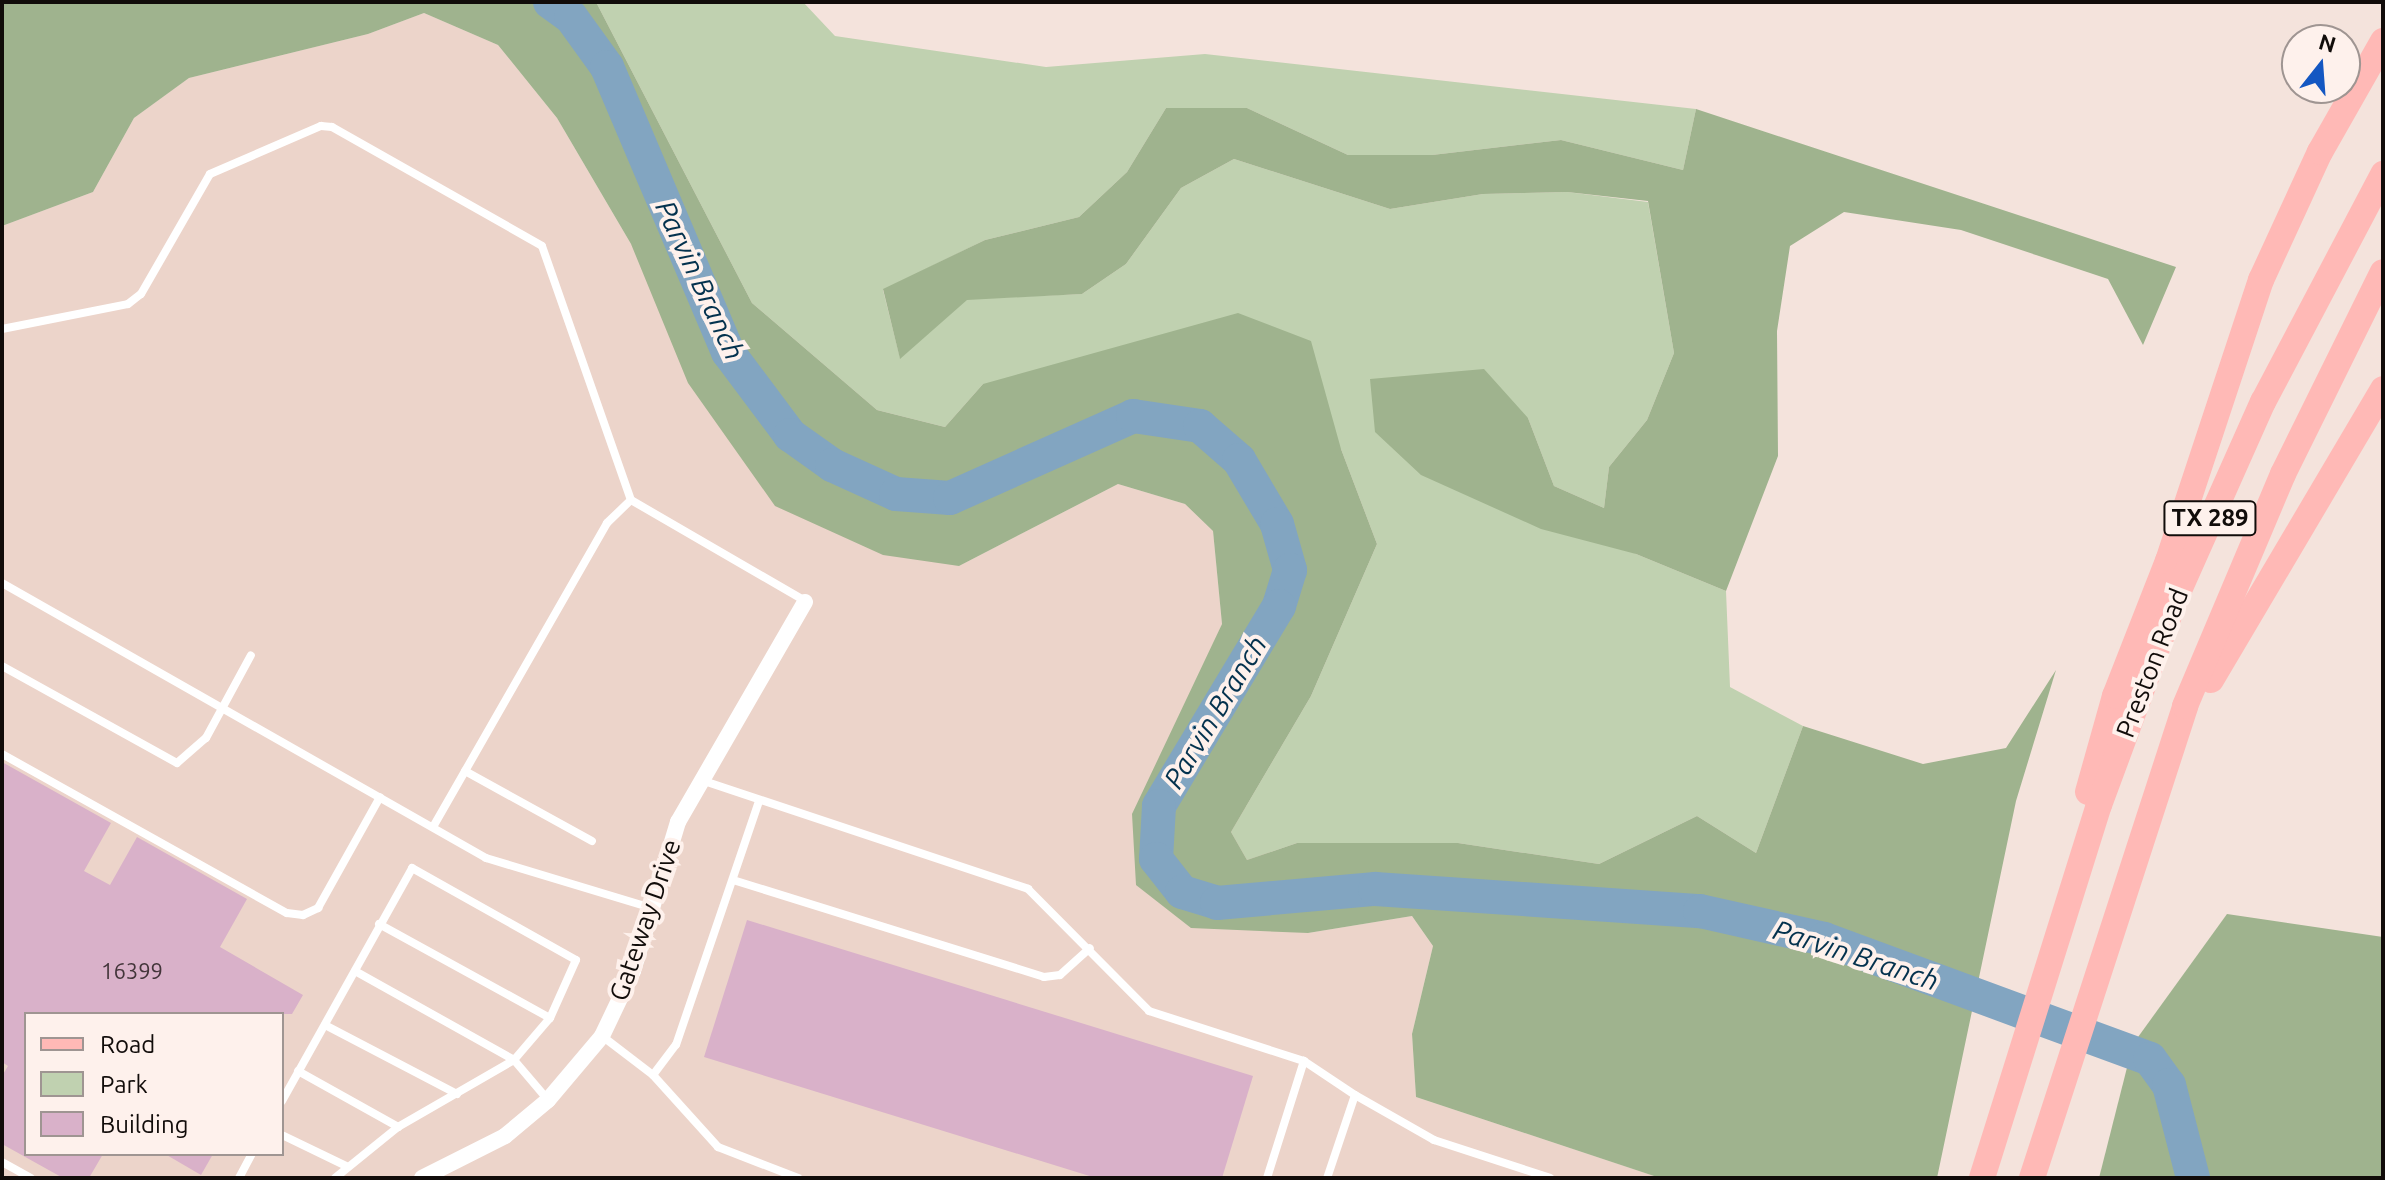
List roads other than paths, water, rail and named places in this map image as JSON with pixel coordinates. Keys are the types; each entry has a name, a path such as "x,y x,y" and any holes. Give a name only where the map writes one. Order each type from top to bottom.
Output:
{"main road":[{"path":"2075,879 2102,738 2261,280 2320,152 2383,41"},
{"name":"Preston Road","path":"1982,1178 2075,879 2197,547 2306,313 2383,174"},
{"name":"Preston Road","path":"2032,1178 2129,866 2249,550 2383,272"},
{"path":"2129,866 2219,663 2383,389"}],"street":[{"name":"Gateway Drive","path":"422,1178 505,1136 548,1100 602,1036 633,971 678,822 805,602"}],"lane":[{"path":"2,329 128,304 141,294 210,174 321,126 332,127 542,246 631,500 805,602"},
{"path":"433,827 607,523 631,500"},
{"path":"2,583 486,858 652,908"},
{"path":"2,666 177,763 206,738 251,655"},
{"path":"2,754 287,913 303,915 318,908 380,797"},
{"path":"465,771 592,841"},
{"path":"700,780 758,804 1028,889 1090,948 1149,1011 1304,1061 1355,1095 1434,1140 1550,1178"},
{"path":"653,1075 676,1045 758,804"},
{"path":"284,1097 412,868 576,960 550,1018 514,1060 398,1127 346,1166 335,1178"},
{"path":"733,880 1044,977 1060,975 1090,948"},
{"path":"379,924 550,1018"},
{"path":"355,971 514,1060 548,1100"},
{"path":"325,1025 457,1094"},
{"path":"602,1036 653,1075 732,1157 798,1178"},
{"path":"1267,1178 1304,1061"},
{"path":"298,1071 398,1127"},
{"path":"1327,1178 1355,1095"},
{"path":"284,1136 346,1166"},
{"path":"239,1178 251,1156"},
{"path":"2,1162 31,1178"}],"waterway":[{"name":"Parvin Branch","path":"550,2 571,17 607,67 728,352 790,435 832,465 896,494 950,498 1133,416 1200,426 1239,460 1277,524 1290,570 1279,606 1159,806 1156,859 1182,892 1217,903 1375,889 1700,911 1824,939 2150,1059 2169,1085 2193,1178"}]}
